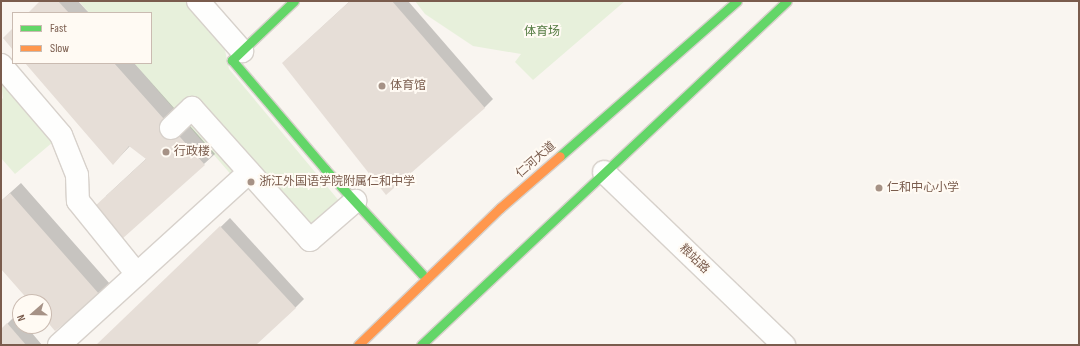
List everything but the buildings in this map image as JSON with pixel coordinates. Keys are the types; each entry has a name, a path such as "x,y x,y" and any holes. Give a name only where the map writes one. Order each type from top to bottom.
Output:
{"main road":[{"path":"294,1 232,60 355,202 422,274"},
{"name":"仁河大道","path":"358,345 500,208 737,1"},
{"path":"421,345 787,1"}],"street":[{"path":"198,1 242,51"},
{"path":"1,65 61,135 77,175 78,202 137,274"},
{"path":"171,128 192,108 310,240 355,202"},
{"path":"59,345 249,172"},
{"name":"粮站路","path":"604,172 784,345"}],"green space":[{"path":"79,1 191,1 222,36 229,69 340,202 310,229 253,164 234,178 135,64 152,64 152,12 88,12"},
{"name":"体育场","path":"415,1 625,1 533,80 515,62 521,54 473,46 425,14"},
{"path":"1,81 53,142 15,174 1,158 1,100 3,98"}],"traffic: fast":[{"path":"294,1 232,60 325,169 422,274"},
{"path":"560,156 737,1"},
{"path":"421,345 787,1"}],"traffic: slow":[{"path":"358,345 500,208 560,156"}],"place":[{"name":"体育馆","path":"382,86"},
{"name":"行政楼","path":"166,152"},
{"name":"浙江外国语学院附属仁和中学","path":"251,182"},
{"name":"仁和中心小学","path":"879,188"}]}
